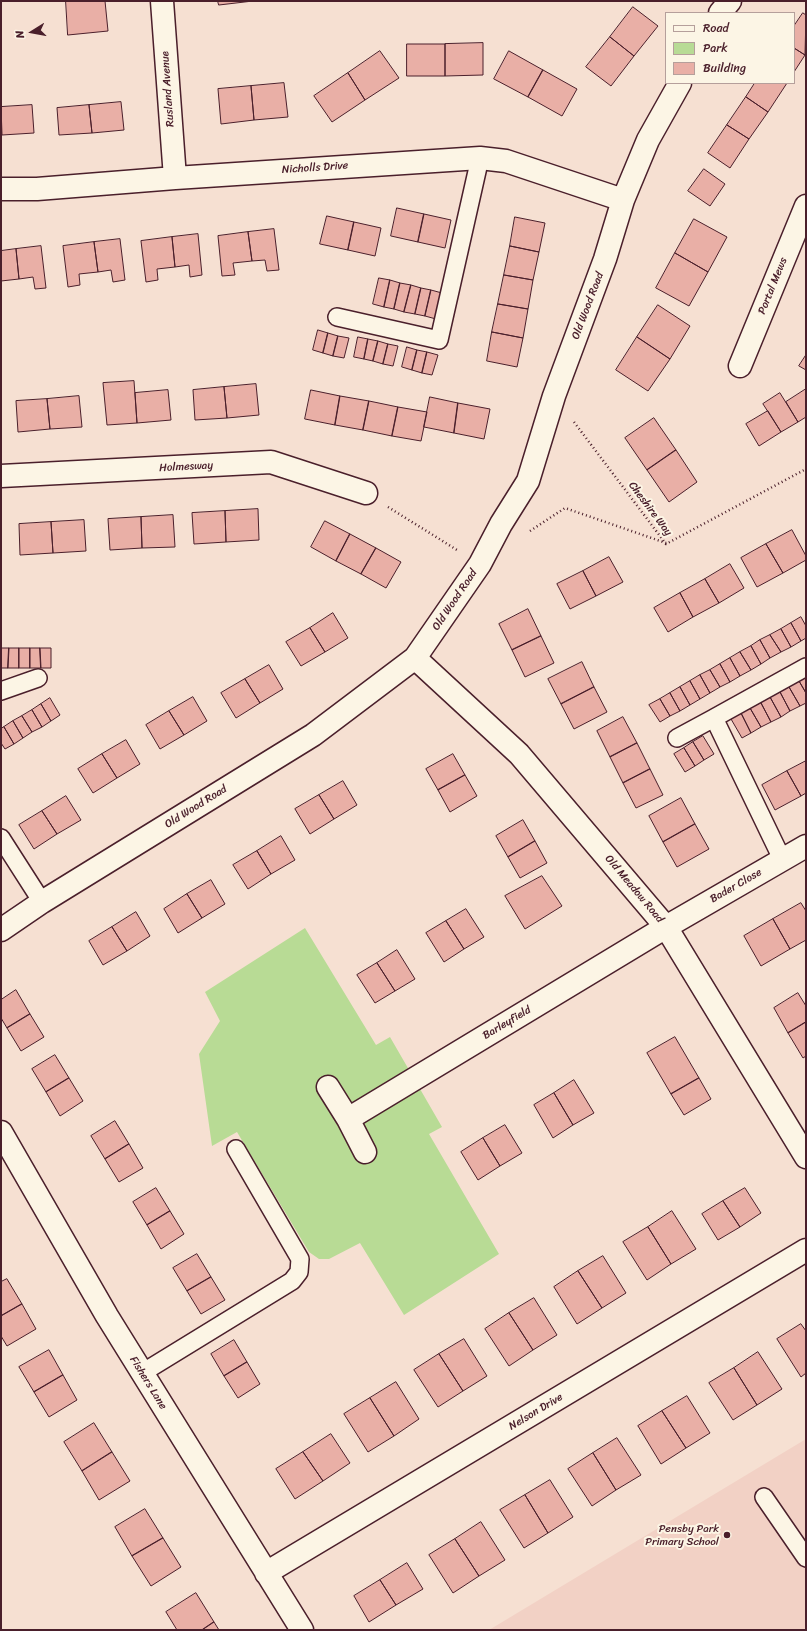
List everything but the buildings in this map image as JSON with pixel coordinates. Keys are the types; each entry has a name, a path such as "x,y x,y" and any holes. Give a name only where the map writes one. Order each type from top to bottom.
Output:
{"street":[{"name":"Rusland Avenue","path":"162,1 175,178"},
{"path":"721,12 730,1"},
{"name":"Old Wood Road","path":"1,930 42,902 313,735 415,658 480,564 501,524 528,481 554,396 606,259 623,200 648,140 679,84"},
{"name":"Nicholls Drive","path":"1,189 37,189 175,178 480,158 506,162 623,200"},
{"name":"Portal Mews","path":"740,366 806,206"},
{"name":"Holmesway","path":"1,476 271,462 366,493"},
{"name":"Old Meadow Road","path":"415,658 519,754 666,927 806,1157"},
{"name":"Bader Close","path":"666,927 806,846"},
{"name":"Barleyfield","path":"348,1119 666,927"},
{"path":"328,1087 366,1152"},
{"name":"Fishers Lane","path":"1,1132 142,1373 302,1630"},
{"name":"Nelson Drive","path":"266,1573 806,1250"}],"lane":[{"path":"337,317 440,340 480,158"},
{"path":"677,738 806,667"},
{"path":"1,692 38,678"},
{"path":"714,718 782,860"},
{"path":"1,838 42,902"},
{"path":"142,1373 292,1281 299,1272 300,1259 236,1149"},
{"path":"764,1497 806,1558"}],"path":[{"name":"Cheshire Way","path":"554,396 666,544 806,469"},
{"path":"366,493 480,564"},
{"path":"501,524 529,531 566,508 666,544"}],"shaded area":[{"name":"Pensby Park Primary School","path":"806,1439 806,1630 489,1630"}],"green space":[{"path":"305,928 376,1045 390,1037 442,1127 429,1134 499,1254 404,1315 360,1243 329,1259 319,1259 309,1252 237,1132 212,1146 199,1054 220,1021 205,992"}],"place":[{"name":"Pensby Park Primary School","path":"727,1535"}]}
